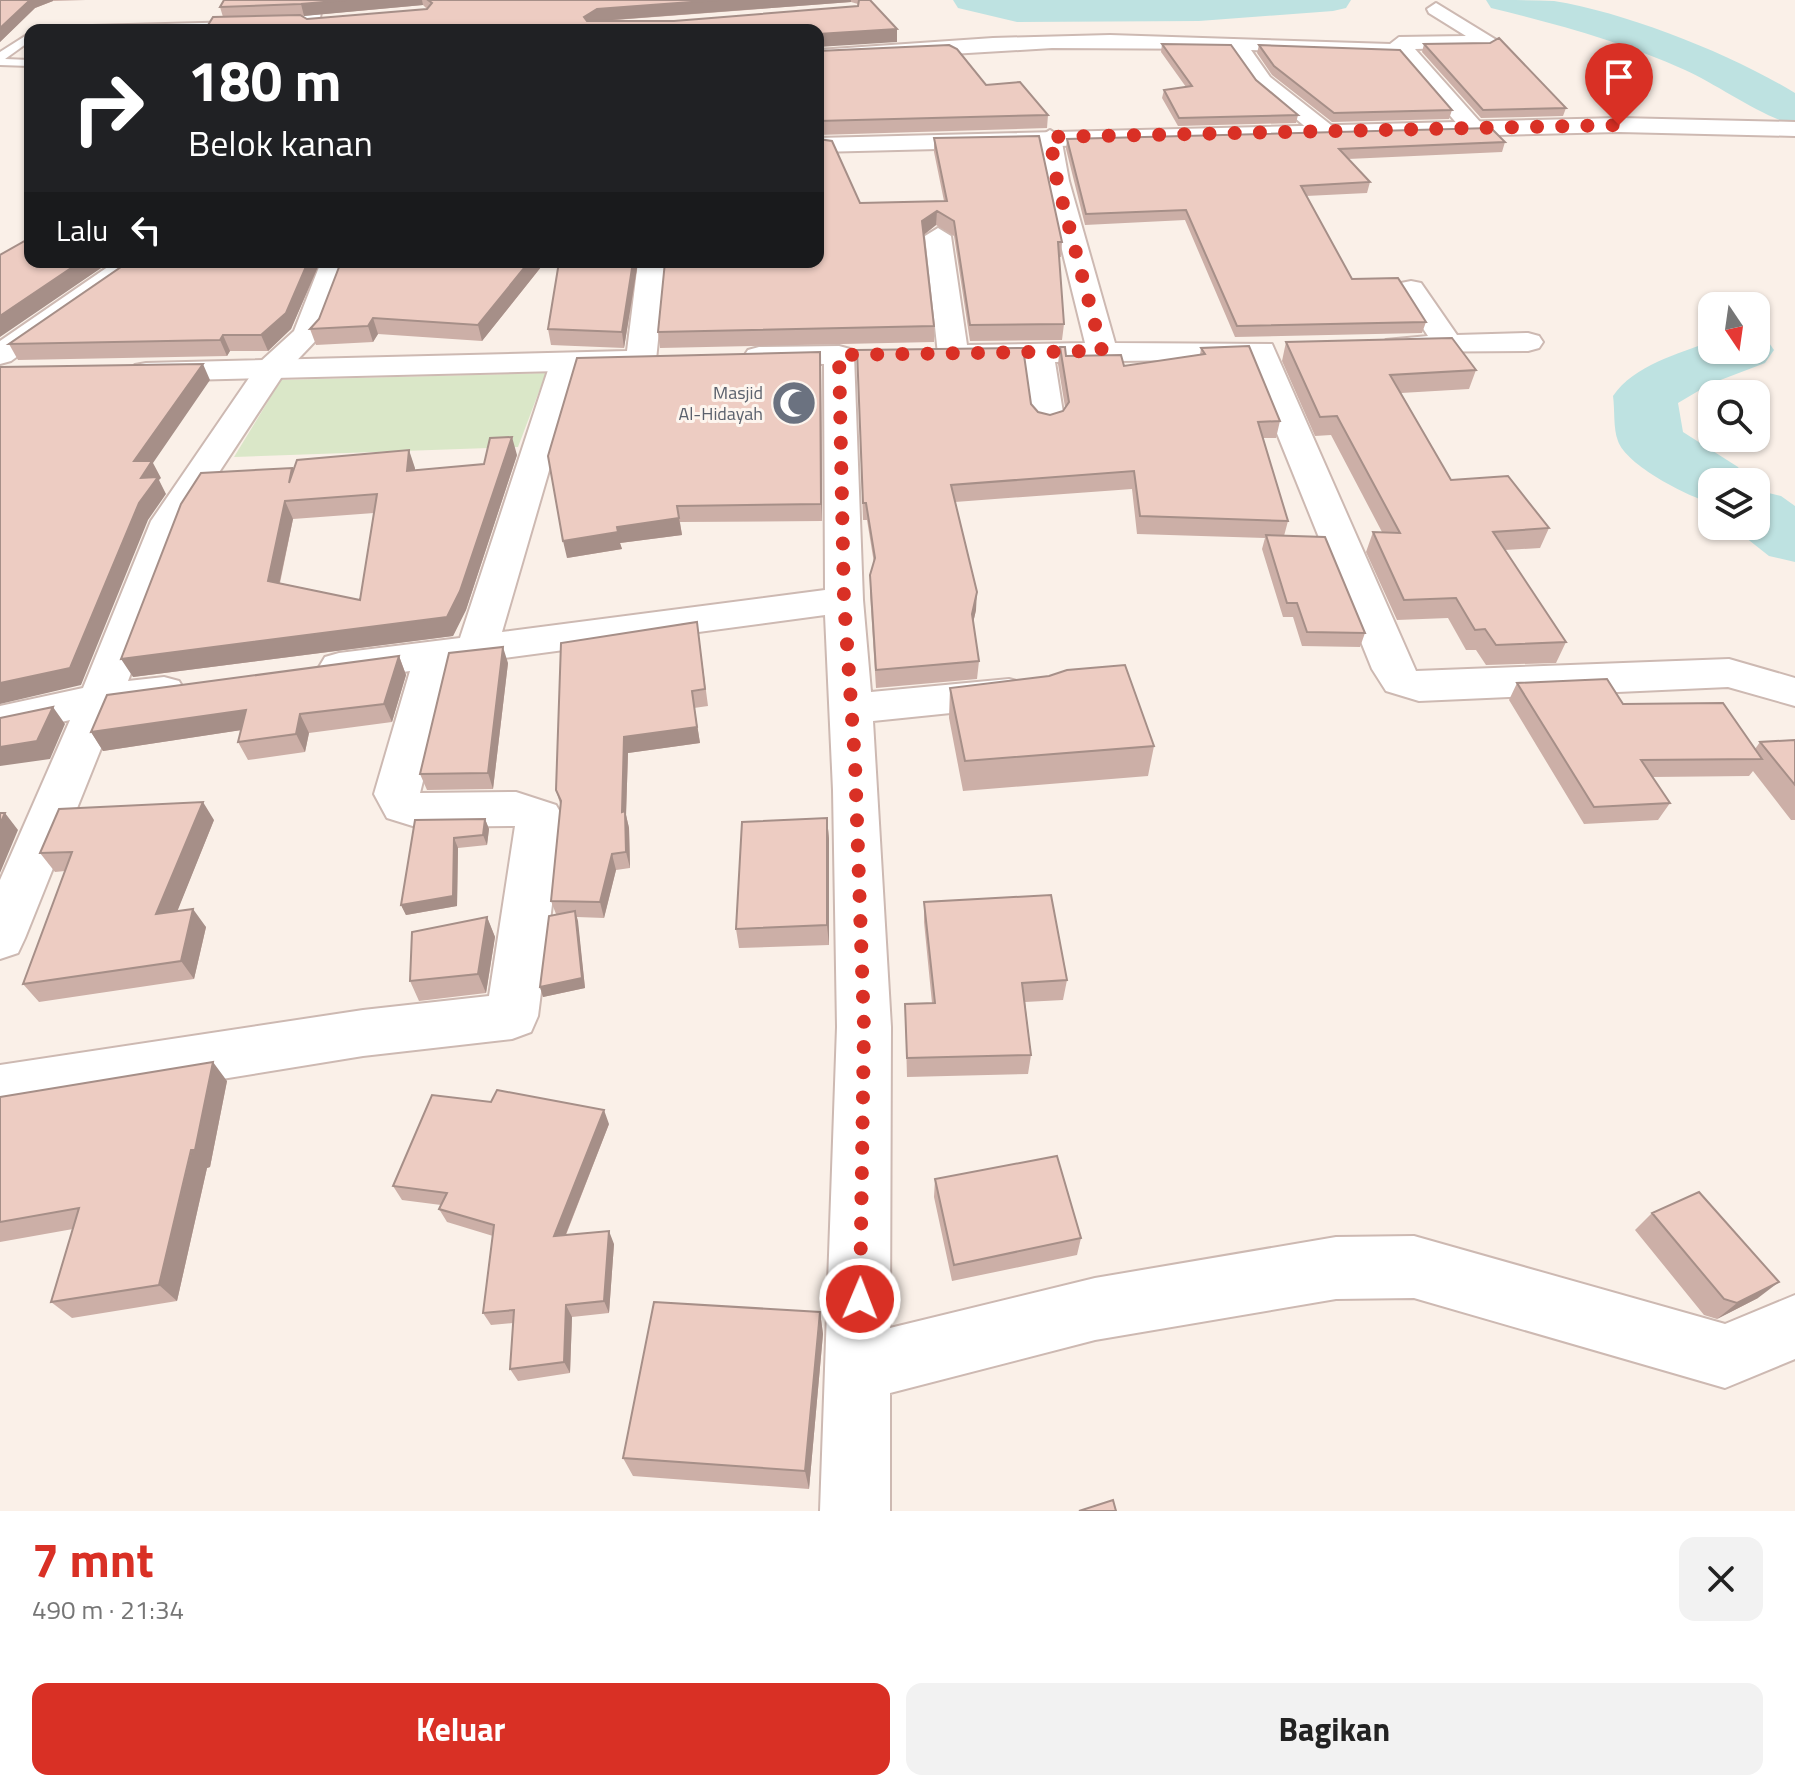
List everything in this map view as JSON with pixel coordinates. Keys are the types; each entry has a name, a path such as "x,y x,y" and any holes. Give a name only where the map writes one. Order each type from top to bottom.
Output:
{"street":[{"path":"1436,9 1488,41 1400,41 1473,128"},
{"path":"824,55 935,45 1238,45 1406,50"},
{"path":"1238,45 1263,81 1323,130"},
{"path":"824,145 1619,125 1795,129"},
{"path":"1050,137 1057,181 1102,351"},
{"path":"938,236 939,354 1294,349"},
{"path":"0,355 124,268"},
{"path":"0,938 100,699 169,521 271,369 310,328 333,268"},
{"path":"641,360 651,268"},
{"path":"1411,289 1448,344"},
{"path":"1371,347 1528,342"},
{"path":"1258,350 1393,669 1401,681 1419,687 1729,673 1795,692"},
{"path":"1038,352 1048,419"},
{"path":"735,357 853,355 844,600 852,708 864,1027 855,1511"},
{"path":"123,372 565,364 672,359"},
{"path":"0,1090 363,1033 512,1016 540,817 507,809 416,810 403,806 397,794 456,651 565,364"},
{"path":"0,372 31,372"},
{"path":"298,672 844,600"},
{"path":"0,721 100,699 207,685"},
{"path":"852,708 1045,689"},
{"path":"859,1368 1095,1309 1336,1268 1414,1267 1725,1356 1795,1327"}],"lane":[{"path":"0,60 24,41"},
{"path":"0,60 24,62"}],"green space":[{"path":"546,373 518,447 234,457 281,380"}],"building":[{"path":"0,0 30,0 0,28"},
{"path":"224,0 346,0 220,7"},
{"path":"428,0 718,0 597,9 584,17 587,21 674,21 858,6 859,0 870,0 897,29 824,34 824,24 209,24 213,17 300,15 307,19 427,9 432,3"},
{"path":"1499,38 1566,108 1483,110 1424,44 1490,43"},
{"path":"1162,44 1231,45 1256,80 1298,115 1179,118 1164,90 1192,86"},
{"path":"949,45 957,49 986,85 1020,82 1048,115 824,121 824,51"},
{"path":"1259,45 1400,50 1452,110 1334,113 1274,66"},
{"path":"1491,128 1505,142 1339,149 1370,182 1301,186 1352,279 1398,278 1426,322 1237,326 1186,210 1086,214 1067,139"},
{"path":"1039,136 1062,242 1058,242 1064,324 970,325 954,221 937,211 922,221 934,326 658,332 664,268 824,268 824,140 832,141 860,203 947,201 934,138"},
{"path":"24,241 24,268 71,268 0,316 0,255"},
{"path":"120,268 305,268 286,313 261,335 223,335 220,340 9,344"},
{"path":"339,268 524,268 478,325 373,318 368,326 310,329 319,319"},
{"path":"558,268 632,268 622,332 548,329"},
{"path":"1452,338 1476,370 1390,375 1451,480 1508,476 1549,528 1493,532 1566,642 1496,645 1485,629 1475,630 1456,598 1404,600 1373,532 1400,533 1337,416 1320,417 1286,342"},
{"path":"1249,346 1280,421 1258,422 1288,521 1140,516 1134,471 951,485 977,592 972,614 979,661 876,670 870,575 875,558 866,503 863,503 857,350 1023,348 1031,404 1038,412 1050,415 1063,411 1069,402 1060,347 1065,347 1066,356 1121,355 1124,366 1205,354 1201,348"},
{"path":"820,352 821,504 677,506 679,518 617,527 618,532 563,541 548,456 577,358"},
{"path":"203,364 134,461 152,461 141,478 158,477 139,503 70,668 0,683 0,367"},
{"path":"512,437 460,591 447,617 121,659 181,504 201,473 292,468 289,483 297,460 409,450 407,471 484,464 490,438","holes":["377,494 360,600 268,581 285,501"]},
{"path":"1266,535 1325,537 1365,633 1307,632 1297,603 1287,603"},
{"path":"697,622 705,689 692,691 697,727 624,737 622,812 625,811 626,852 612,854 600,902 551,901 561,801 556,790 561,643"},
{"path":"503,647 488,773 420,774 449,653"},
{"path":"399,656 384,704 300,714 296,734 238,742 246,710 91,732 107,695"},
{"path":"1125,665 1154,746 965,761 950,688 1049,676 1067,670"},
{"path":"1607,679 1623,704 1723,703 1762,759 1641,760 1670,803 1594,807 1517,683"},
{"path":"53,707 37,741 0,747 0,718"},
{"path":"1795,740 1795,785 1760,742"},
{"path":"203,802 156,914 193,909 181,961 23,984 72,852 40,853 59,809"},
{"path":"827,818 827,925 736,929 742,822"},
{"path":"485,819 483,835 454,838 453,896 401,905 415,820"},
{"path":"1051,895 1067,980 1022,983 1031,1055 907,1058 905,1004 935,1003 924,902"},
{"path":"575,911 582,978 540,987 549,916"},
{"path":"487,917 478,974 410,981 412,932"},
{"path":"213,1062 195,1150 191,1150 159,1285 51,1302 79,1208 0,1222 0,1097"},
{"path":"497,1090 604,1110 554,1236 609,1231 604,1301 566,1305 564,1362 510,1369 514,1310 483,1313 494,1225 439,1209 447,1193 393,1186 432,1095 491,1102"},
{"path":"1057,1156 1081,1238 954,1265 935,1179"},
{"path":"1699,1192 1779,1282 1737,1303 1724,1299 1652,1213"},
{"path":"654,1302 820,1312 805,1471 623,1458"},
{"path":"1113,1500 1116,1511 1079,1511"}],"waterway":[{"path":"971,0 1017,11 1199,10 1333,0"},
{"path":"1504,0 1615,30 1695,59 1795,112"},
{"path":"1698,472 1651,441 1645,396 1707,364"},
{"path":"1770,521 1795,540"}],"place":[{"name":"Masjid Al-Hidayah","path":"794,403"}],"route":[{"path":"860,1299 864,1027 855,762 844,600 839,355 1102,351 1057,181 1050,137 1619,125"}]}
